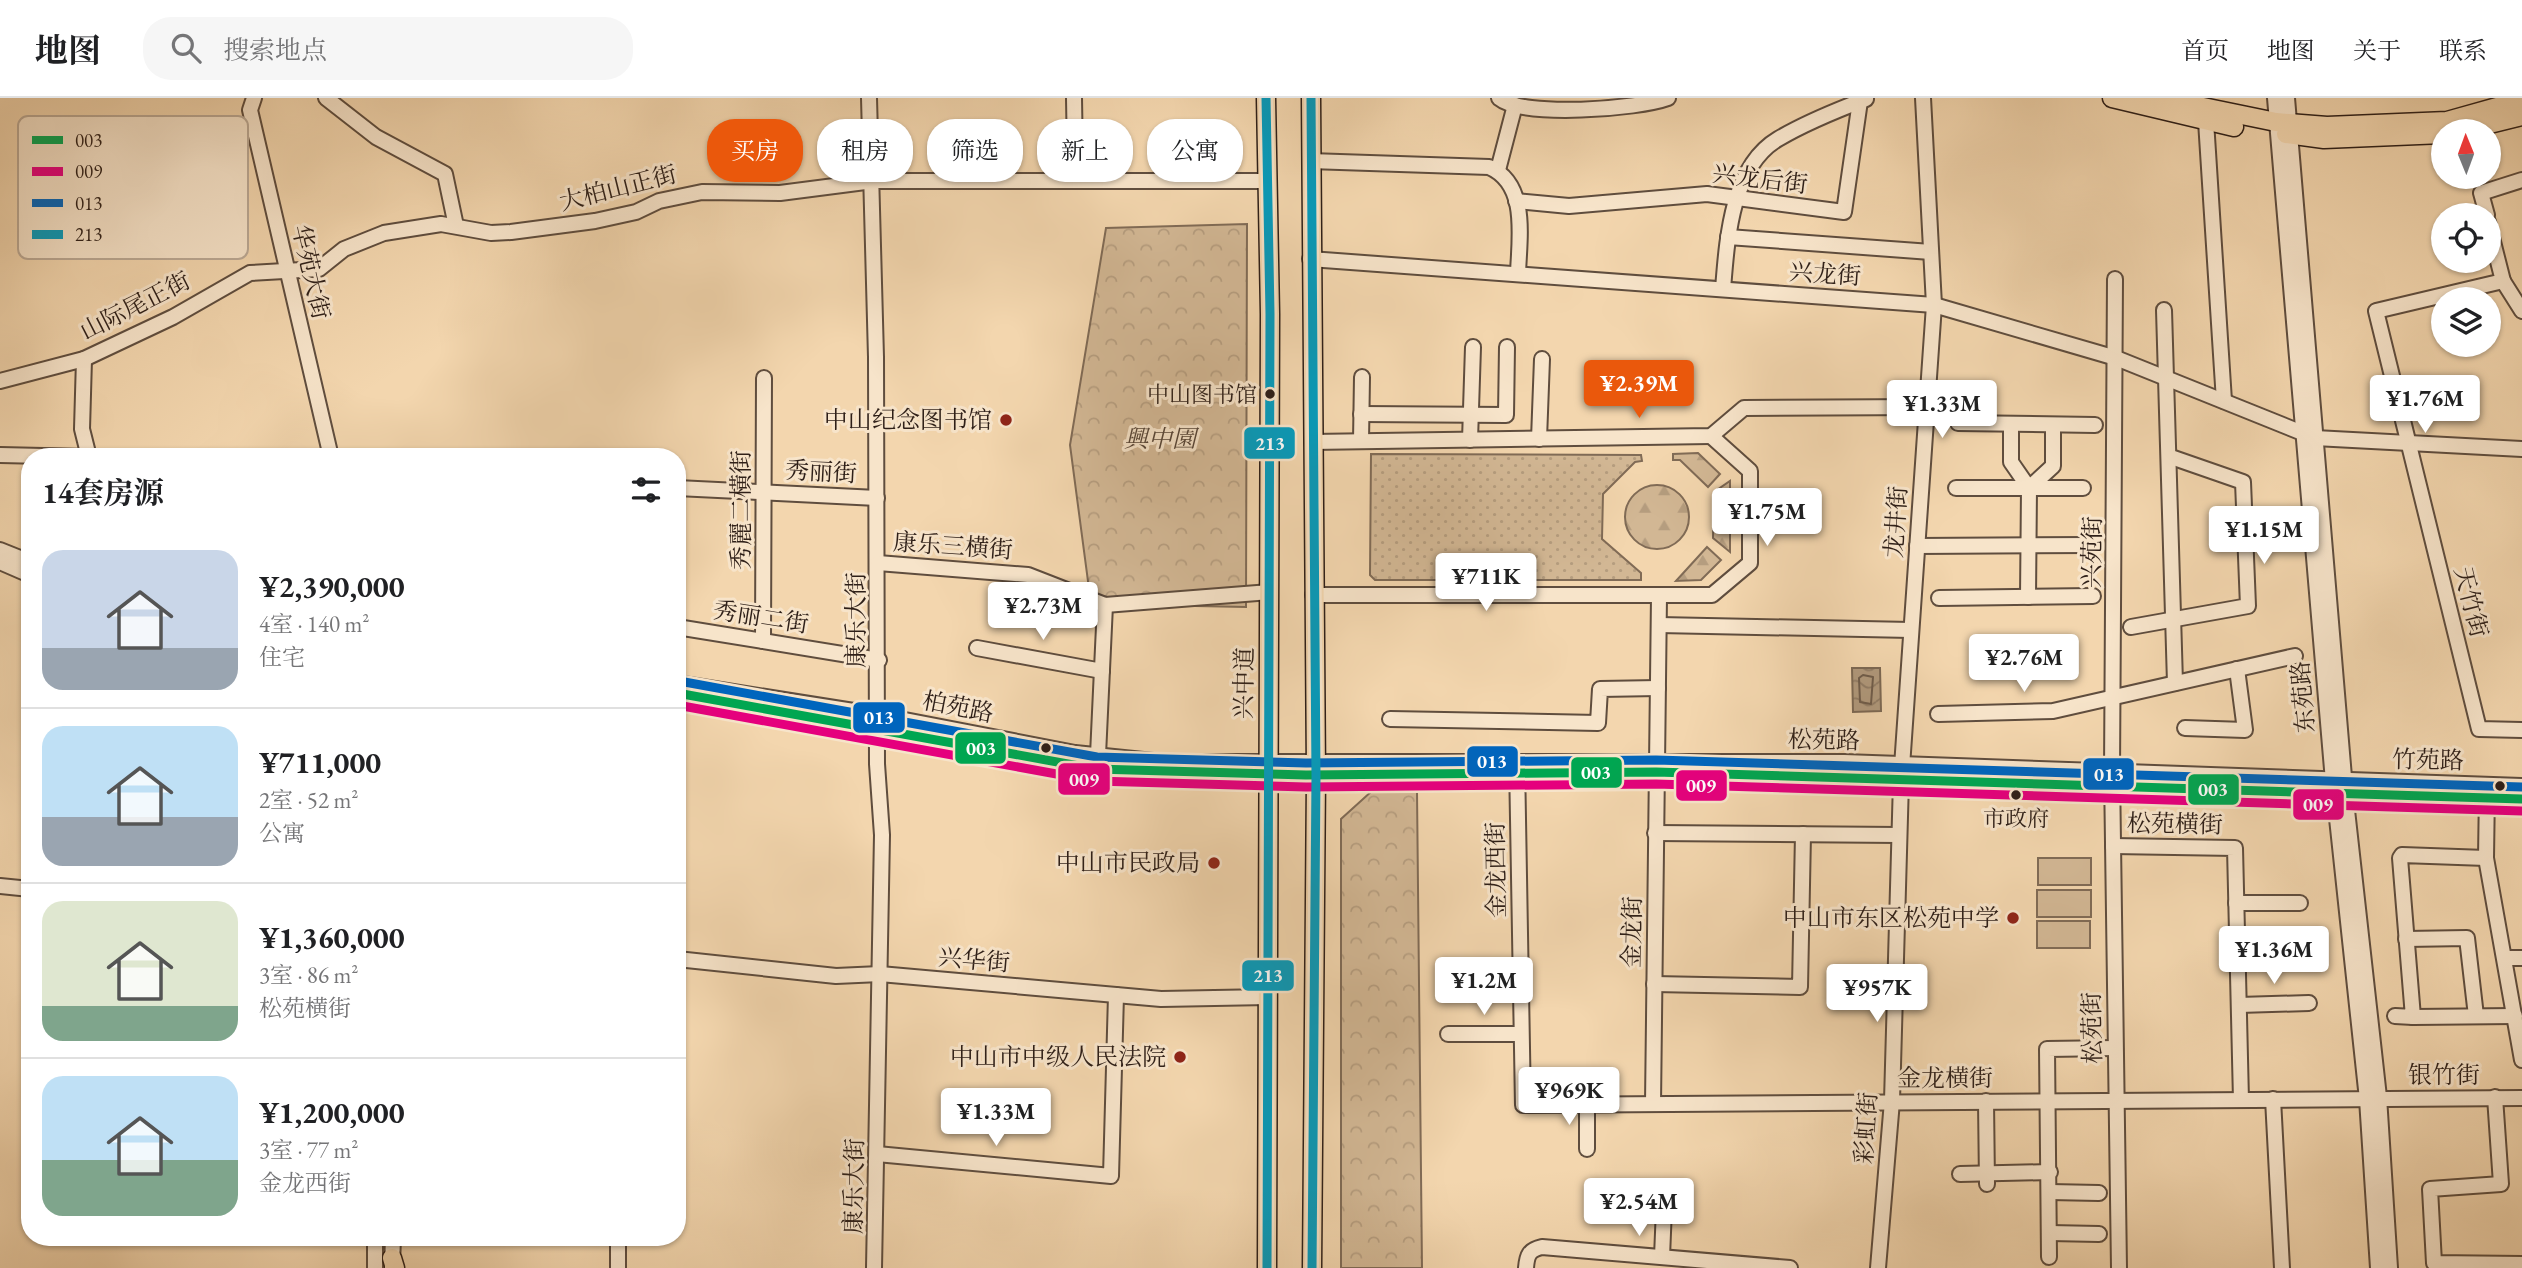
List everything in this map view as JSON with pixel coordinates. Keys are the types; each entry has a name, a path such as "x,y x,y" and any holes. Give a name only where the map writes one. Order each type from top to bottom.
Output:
{"main road":[{"name":"兴中道","path":"1266,98 1270,314 1267,1268"},
{"path":"1311,98 1315,769 1312,1268"},
{"path":"2112,98 2206,121 2283,128 2447,121 2522,100"},
{"path":"2159,98 2325,139 2431,135"},
{"path":"2501,121 2522,116"}],"street":[{"path":"326,98 376,137 445,174 456,226"},
{"name":"康乐大街","path":"869,98 870,119"},
{"path":"1074,98 1074,119"},
{"path":"1499,98 1515,105 1627,108 1668,98"},
{"name":"龙井街","path":"1901,781 1934,305 1923,98"},
{"path":"2275,98 2283,128"},
{"path":"2283,128 2287,98"},
{"path":"1723,289 1728,237 1745,175 1776,140 1864,99"},
{"name":"兴龙后街","path":"1516,201 1569,206 1707,194 1844,212 1864,99"},
{"name":"华苑大街","path":"249,102 329,448"},
{"path":"1498,170 1515,105"},
{"path":"2206,121 2224,401"},
{"name":"东苑路","path":"2283,128 2339,786 2390,1268"},
{"path":"1310,161 1489,167 1498,170 1508,179 1516,201 1520,223 1518,274"},
{"name":"大柏山正街","path":"913,181 1037,180"},
{"name":"大柏山正街","path":"1133,180 1266,181"},
{"path":"2484,203 2481,192 2522,180"},
{"name":"大柏山正街","path":"288,272 319,269 344,249 384,233 441,224 491,233 546,229 636,212 659,201 702,192 780,193 865,182"},
{"name":"康乐大街","path":"873,182 880,974 874,1268"},
{"path":"1728,237 1931,252"},
{"name":"兴龙街","path":"1310,258 1934,305 2116,358 2310,436"},
{"name":"山际尾正街","path":"0,382 84,359 173,317 250,272 288,272"},
{"path":"2501,273 2522,311"},
{"name":"兴苑街","path":"2113,788 2115,279"},
{"name":"天竹街","path":"2503,281 2376,311 2479,729 2522,730"},
{"path":"2164,310 2171,457 2175,683"},
{"path":"1362,414 1506,415 1507,346"},
{"path":"1470,440 1472,347"},
{"path":"84,359 82,429 87,448"},
{"path":"1539,439 1542,359"},
{"path":"1361,441 1362,377"},
{"name":"秀麗二橫街","path":"763,641 764,378"},
{"path":"1312,442 1712,436 1744,408 1927,407"},
{"path":"1958,423 2095,425"},
{"path":"2011,424 2011,462 2029,488 2028,597"},
{"path":"2029,488 2053,466 2053,425"},
{"path":"1313,595 1712,595 1750,563 1750,471 1712,436"},
{"path":"2310,436 2522,449"},
{"path":"0,455 21,455"},
{"path":"2131,627 2248,606 2244,482 2171,457"},
{"name":"秀丽街","path":"686,488 877,498"},
{"path":"1956,488 2083,488"},
{"path":"1917,546 2093,545"},
{"path":"0,550 21,558"},
{"path":"0,562 21,571"},
{"name":"康乐三横街","path":"878,563 1028,575 1105,605 1270,592"},
{"name":"金龙街","path":"1653,1104 1659,596"},
{"path":"1939,598 2093,596"},
{"path":"1098,755 1105,605"},
{"path":"1659,625 1912,629"},
{"name":"秀丽二街","path":"686,628 879,660"},
{"path":"977,648 1102,671"},
{"path":"1938,714 2053,711 2113,695 2295,656"},
{"path":"2186,727 2245,730 2237,669"},
{"name":"柏苑路","path":"686,685 879,722 1096,769 1315,769"},
{"path":"1391,719 1598,723 1600,689 1658,688"},
{"name":"柏苑路","path":"686,694 1098,755 1270,770"},
{"name":"松苑路","path":"1315,769 1517,765 1656,767 1902,764 2112,772 2339,786"},
{"name":"金龙西街","path":"1517,765 1523,1105"},
{"name":"松苑路","path":"1656,767 1901,781 2113,788 2339,786"},
{"name":"彩虹街","path":"1878,1268 1892,1101 1901,781"},
{"name":"竹苑路","path":"2339,786 2487,791 2522,786"},
{"name":"松苑街","path":"2113,788 2119,1268"},
{"path":"2487,791 2486,858 2522,1060"},
{"name":"竹苑路","path":"2487,791 2522,799"},
{"path":"1656,833 1899,835"},
{"path":"1654,984 1800,987 1803,834"},
{"name":"松苑横街","path":"2113,846 2235,848 2241,1100"},
{"path":"2413,1017 2400,858 2402,855 2486,858"},
{"path":"0,886 21,888"},
{"path":"2236,903 2300,903"},
{"path":"2406,939 2467,938 2476,1016"},
{"path":"2505,958 2522,958"},
{"name":"兴华街","path":"686,960 836,976 880,974 1161,999 1268,997"},
{"path":"877,1154 1111,1176 1116,995"},
{"path":"2239,1005 2309,1003"},
{"path":"2395,1016 2515,1016"},
{"path":"1448,1034 1521,1034"},
{"path":"2049,1256 2047,1049 2115,1048"},
{"path":"2495,1097 2501,1185 2430,1189 2434,1263 2506,1266 2522,1264"},
{"name":"东苑路","path":"2373,1098 2378,1268"},
{"name":"银竹街","path":"2373,1098 2522,1098"},
{"name":"金龙横街","path":"1523,1105 2373,1098"},
{"path":"2273,1100 2282,1268"},
{"path":"1986,1101 1987,1179"},
{"path":"1587,1104 1587,1149"},
{"path":"1960,1174 1987,1179 2050,1171"},
{"path":"2050,1192 2099,1192"},
{"path":"1661,1257 1664,1208"},
{"path":"2050,1233 2099,1234"},
{"path":"375,1246 375,1268"},
{"path":"393,1246 393,1265"},
{"path":"618,1246 618,1268"},
{"path":"1526,1268 1527,1255 1542,1247 1790,1268"}],"green space":[{"name":"興中園","path":"1247,224 1246,607 1091,604 1070,445 1106,228"},
{"path":"1698,453 1720,474 1708,487 1680,460 1673,460 1673,454"},
{"path":"1371,454 1641,455 1642,461 1635,462 1603,494 1602,539 1641,573 1641,580 1375,580 1370,575"},
{"path":"1730,481 1730,552 1713,538 1714,492"},
{"path":"1651,485 1663,485 1680,494 1687,505 1687,529 1680,540 1663,549 1651,549 1639,544 1630,535 1625,523 1625,511 1630,499 1639,490"},
{"path":"1707,547 1721,560 1701,580 1676,581"},
{"path":"1373,790 1417,792 1422,1268 1341,1268 1341,819"},
{"path":"2038,858 2091,858 2091,885 2038,885"},
{"path":"2037,890 2091,890 2091,917 2037,917"},
{"path":"2037,921 2090,921 2090,948 2037,948"}],"water":[{"path":"1852,668 1880,668 1881,711 1853,712"}],"transit line":[{"name":"213","path":"1266,98 1270,314 1267,1268"},
{"name":"213","path":"1311,98 1316,776 1312,1268"},
{"name":"013","path":"686,682 1097,757 1306,763 1656,760 2522,787"},
{"name":"003","path":"686,695 1096,769 1306,775 1656,772 2522,799"},
{"name":"009","path":"686,707 1095,781 1306,787 1656,784 2522,811"}],"place":[{"name":"中山图书馆","path":"1270,394"},
{"name":"中山纪念图书馆","path":"1006,420"},
{"name":"市政府","path":"2016,795"},
{"name":"中山市民政局","path":"1214,863"},
{"name":"中山市东区松苑中学","path":"2013,918"},
{"name":"中山市中级人民法院","path":"1180,1057"}]}
